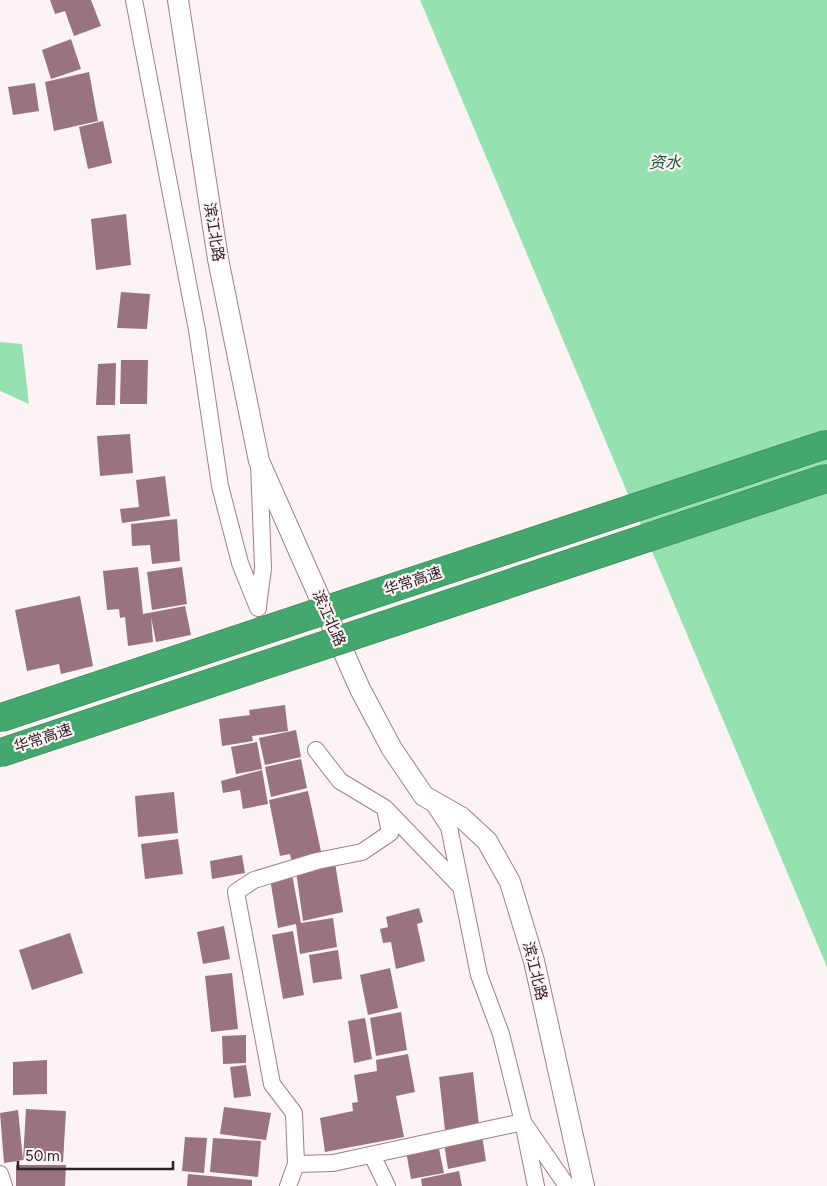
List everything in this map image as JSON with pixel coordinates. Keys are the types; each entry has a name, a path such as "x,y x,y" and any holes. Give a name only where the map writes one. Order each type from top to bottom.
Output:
{"highway":[{"name":"华常高速","path":"0,718 827,444"},
{"name":"华常高速","path":"0,753 827,478"}],"street":[{"path":"134,0 197,330 220,486 240,563 258,608 264,568 259,504 259,461"},
{"name":"滨江北路","path":"178,0 218,259 259,461 360,689 392,749 424,796 461,817 487,841 510,882 534,961 584,1186"},
{"path":"316,750 340,780 385,808 461,888"},
{"path":"432,801 449,827 479,975 501,1034 523,1122 536,1186"},
{"path":"288,1186 296,1164 294,1113 272,1084 236,892 254,880 317,861 362,852 390,833 385,808"},
{"path":"296,1164 333,1163 523,1122"},
{"path":"523,1122 567,1186"},
{"path":"372,1155 388,1186"},
{"path":"0,1174 3,1186"},
{"path":"0,1182 3,1186"}],"water":[{"name":"资水","path":"420,0 827,0 827,967"},
{"path":"0,342 22,344 29,404 0,391"}],"building":[{"path":"50,0 91,0 101,26 74,36 65,11 55,14"},
{"path":"71,39 81,69 51,79 42,50"},
{"path":"89,72 98,121 54,131 45,82"},
{"path":"35,83 39,111 13,115 8,87"},
{"path":"103,121 112,163 88,169 79,127"},
{"path":"126,214 131,265 96,270 91,219"},
{"path":"121,292 150,294 147,329 117,328"},
{"path":"121,360 148,360 147,404 120,404"},
{"path":"116,363 115,405 96,405 98,364"},
{"path":"130,434 133,473 100,476 97,436"},
{"path":"165,476 170,516 122,523 120,509 139,507 136,480"},
{"path":"177,519 180,561 152,564 150,545 132,546 131,524"},
{"path":"138,567 143,614 185,606 191,635 156,642 151,617 153,642 128,646 125,617 120,618 119,609 107,610 103,571"},
{"path":"182,567 187,604 152,610 147,572"},
{"path":"80,596 93,666 61,674 59,664 27,671 15,610"},
{"path":"285,705 288,731 252,736 253,741 222,746 219,719 250,715 249,710"},
{"path":"296,730 301,757 265,765 259,738"},
{"path":"257,742 262,769 236,774 231,747"},
{"path":"301,759 307,788 271,797 265,767"},
{"path":"262,770 268,804 243,809 240,790 223,793 221,781"},
{"path":"308,791 322,856 292,863 290,854 280,856 269,800"},
{"path":"174,792 178,833 138,837 135,796"},
{"path":"178,839 183,874 145,879 141,844"},
{"path":"242,855 245,873 212,879 210,861"},
{"path":"335,863 343,912 303,921 296,871"},
{"path":"292,874 301,923 333,918 337,947 300,954 296,924 278,928 270,878"},
{"path":"419,908 423,922 417,924 425,961 396,969 391,942 383,943 380,929 388,927 386,917"},
{"path":"224,926 230,959 203,964 197,932"},
{"path":"293,931 304,995 283,999 272,935"},
{"path":"70,933 83,973 32,990 19,950"},
{"path":"338,950 342,979 313,983 309,955"},
{"path":"390,968 398,1008 368,1015 360,975"},
{"path":"232,973 238,1029 211,1032 205,976"},
{"path":"401,1012 407,1050 376,1056 370,1018"},
{"path":"365,1018 372,1059 354,1063 348,1021"},
{"path":"246,1035 246,1063 223,1064 222,1036"},
{"path":"408,1054 415,1092 396,1096 404,1137 325,1152 320,1118 353,1111 352,1103 358,1102 354,1075 377,1071 376,1060"},
{"path":"47,1060 47,1094 13,1095 13,1062"},
{"path":"246,1065 251,1096 234,1098 230,1067"},
{"path":"473,1072 479,1125 445,1130 439,1077"},
{"path":"224,1107 271,1113 266,1140 220,1134"},
{"path":"26,1109 66,1111 63,1162 23,1160"},
{"path":"18,1110 23,1160 4,1163 0,1113"},
{"path":"482,1135 486,1161 448,1169 444,1143"},
{"path":"185,1137 207,1138 204,1173 182,1171"},
{"path":"213,1138 261,1141 258,1177 210,1172"},
{"path":"438,1144 444,1173 411,1179 406,1151"},
{"path":"16,1165 66,1165 65,1186 16,1186"},
{"path":"459,1171 462,1186 422,1186 421,1179"},
{"path":"188,1174 252,1180 252,1186 187,1186"}]}
